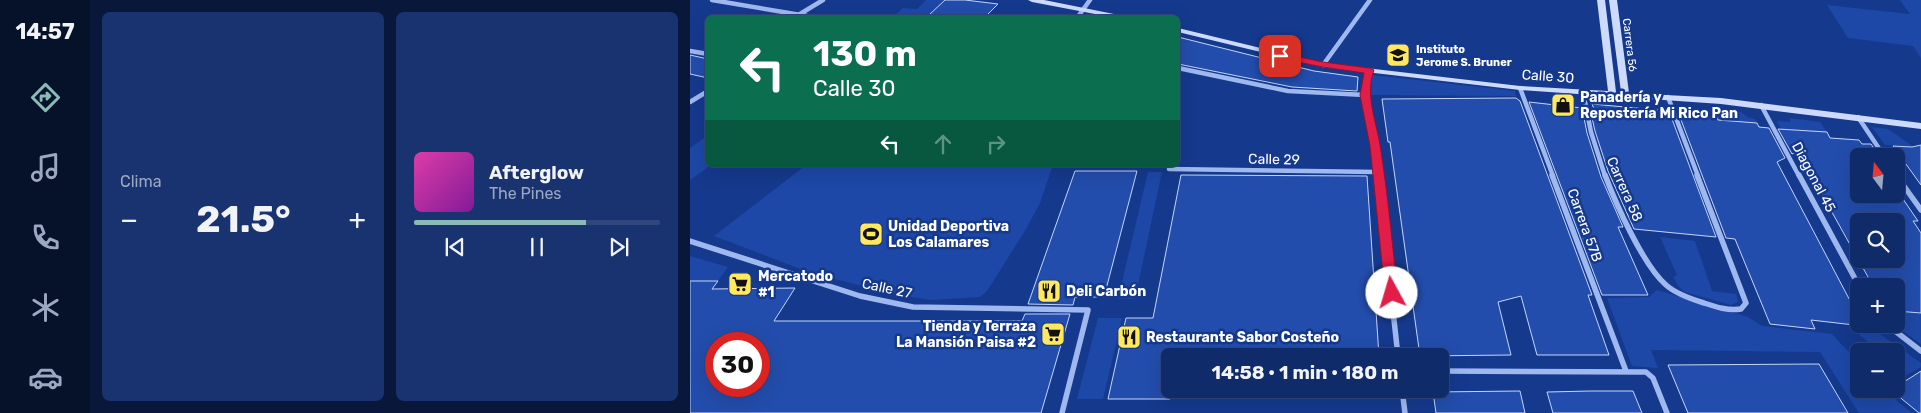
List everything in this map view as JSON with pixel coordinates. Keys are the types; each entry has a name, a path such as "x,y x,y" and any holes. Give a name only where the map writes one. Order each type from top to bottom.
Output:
{"main road":[{"path":"1032,0 1116,15"},
{"name":"Carrera 56","path":"1601,0 1612,93"},
{"name":"Carrera 56","path":"1613,0 1625,94"},
{"name":"Calle 30","path":"1180,31 1280,56 1369,70 1520,88 1668,97 1761,106 1921,126"}],"street":[{"path":"712,0 805,15"},
{"path":"800,14 822,0"},
{"path":"1079,15 1090,0"},
{"path":"1323,64 1370,0"},
{"path":"690,51 705,54"},
{"path":"1180,68 1288,91 1365,95"},
{"path":"1369,70 1366,78 1365,95 1378,172 1397,348"},
{"name":"Carrera 57B","path":"1520,88 1626,371"},
{"name":"Carrera 58","path":"1583,92 1595,149 1631,232 1647,260 1668,286 1692,298 1728,310 1741,309 1746,303 1668,97"},
{"path":"690,102 705,93"},
{"name":"Diagonal 45","path":"1761,106 1855,278"},
{"path":"1858,117 1879,148"},
{"name":"Calle 29","path":"1169,169 1378,172"},
{"path":"1905,187 1921,210"},
{"name":"Calle 27","path":"690,241 860,296 913,307 1088,310 1062,413"},
{"path":"1898,333 1921,351"},
{"path":"1449,371 1646,372 1651,375 1655,382 1667,413"},
{"path":"1403,398 1405,413"}],"shaded area":[{"path":"926,0 945,0 929,15 895,15 903,8 917,9"},
{"path":"1900,0 1921,0 1921,58 1913,46 1848,38 1827,5 1910,14"},
{"path":"1372,75 1515,91 1516,96 1371,95"},
{"path":"1714,110 1741,112 1749,118 1755,119 1757,123 1718,120"},
{"path":"1790,118 1820,122 1827,132 1781,129 1777,121 1790,122"},
{"path":"1872,127 1888,129 1914,147 1885,145"},
{"path":"705,137 705,167 708,167 690,180 690,148"},
{"name":"Unidad Deportiva Los Calamares","path":"803,167 1052,167 1040,203 1025,231 987,291 980,297 929,300 894,294 811,273 714,236"},
{"path":"1148,172 1162,172 1135,299 1118,299"},
{"path":"1660,237 1695,241 1712,291 1736,294 1738,302 1731,305 1685,292 1679,287 1673,277 1677,275"},
{"path":"690,256 728,267 718,281 690,281"},
{"path":"1657,290 1748,317 1762,326 1832,334 1850,353 1850,398 1893,398 1912,413 1859,413 1820,352 1651,350 1658,368 1632,366 1607,298 1649,297"},
{"path":"1905,312 1921,313 1921,344 1905,333"},
{"path":"1098,318 1122,318 1103,399 1077,399"},
{"path":"1858,333 1879,333 1893,343 1869,343"},
{"path":"1905,352 1921,363 1921,367 1905,376"}],"building":[{"path":"945,0 965,0 998,4 987,15 929,15"},
{"path":"1180,38 1314,71 1358,77 1357,91 1292,87 1180,64"},
{"path":"690,55 705,58 705,77 690,74"},
{"path":"1516,98 1520,101 1592,295 1588,295 1609,355 1537,355 1521,296 1498,302 1511,355 1449,356 1449,348 1419,348 1390,142 1388,142 1382,99"},
{"path":"1529,102 1582,108 1587,133 1601,177 1623,227 1618,227 1648,295 1602,295"},
{"path":"1592,104 1669,111 1716,237 1634,229 1608,171 1595,131 1590,109 1594,109"},
{"path":"1678,112 1716,115 1718,120 1757,123 1759,127 1769,128 1785,158 1777,162 1850,301 1850,324 1811,320 1815,329 1770,324 1735,239 1726,238"},
{"path":"1778,129 1827,132 1830,138 1859,140 1862,144 1871,144 1874,148 1850,148 1850,203 1905,202 1918,221 1913,221 1921,233 1921,313 1905,312 1905,278 1869,278 1863,268 1905,268 1905,213 1850,213 1850,245 1798,151 1792,154"},
{"path":"1921,145 1921,185 1905,163 1905,148 1894,148 1893,146 1912,147"},
{"path":"1075,171 1137,171 1104,297 1075,297 1073,305 1028,304"},
{"path":"1181,175 1367,176 1378,348 1161,348 1161,398 1170,399 1108,399 1126,318 1153,318"},
{"path":"690,281 718,281 712,289 795,288 774,321 1022,321 1025,314 1070,314 1041,413 690,413"},
{"path":"1819,364 1848,413 1688,413 1668,365"},
{"path":"1921,371 1921,413 1901,398 1905,398 1905,381"},
{"path":"1520,391 1525,413 1436,413 1434,398 1449,398 1449,392"},
{"path":"1633,391 1642,413 1553,413 1547,392"}],"place":[{"name":"Instituto Jerome S. Bruner","path":"1398,55"},
{"name":"Panadería y Repostería Mi Rico Pan","path":"1563,105"},
{"name":"Unidad Deportiva Los Calamares","path":"871,234"},
{"name":"Mercatodo #1","path":"740,284"},
{"name":"Deli Carbón","path":"1049,291"},
{"name":"Tienda y Terraza La Mansión Paisa #2","path":"1053,334"},
{"name":"Restaurante Sabor Costeño","path":"1129,337"}],"route":[{"path":"1280,56 1369,70 1366,78 1365,95 1375,146 1392,293"}]}
